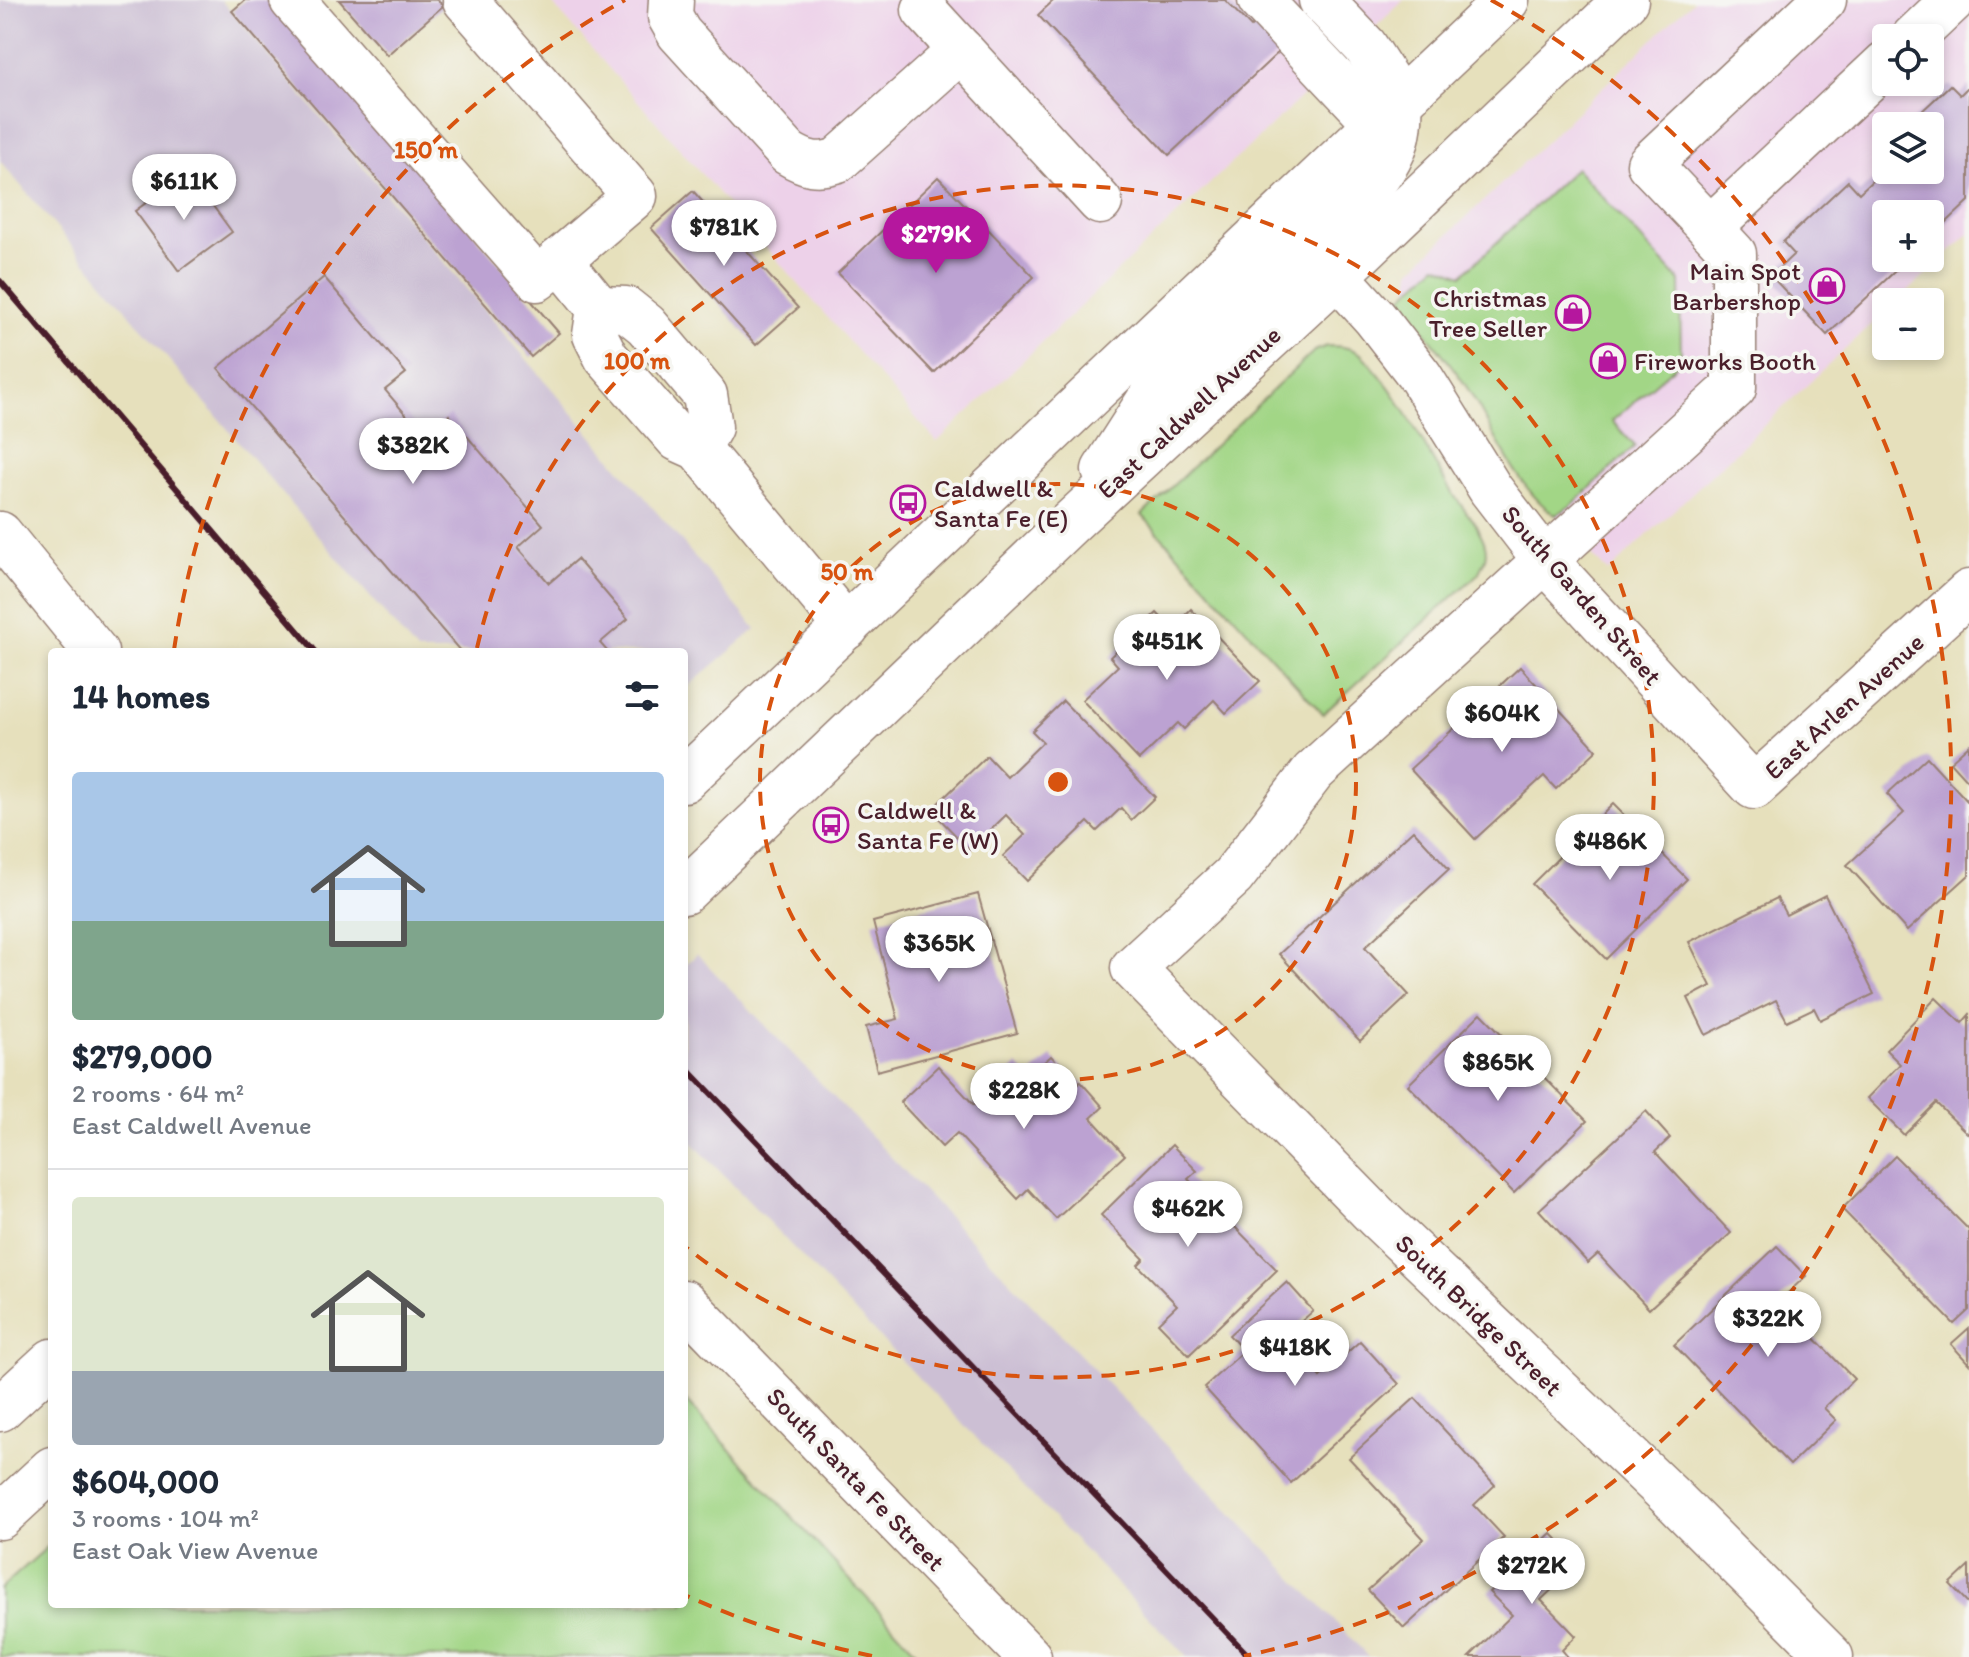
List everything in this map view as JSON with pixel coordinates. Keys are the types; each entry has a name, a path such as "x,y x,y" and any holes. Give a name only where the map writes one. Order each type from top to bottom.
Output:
{"street":[{"path":"292,0 537,279 635,196 465,0"},
{"path":"671,0 670,17 679,33 788,153 819,166 838,160 961,50"},
{"path":"1260,0 1388,112"},
{"path":"1070,523 1156,389 1377,178 1391,159 1399,139 1365,46 1321,0"},
{"path":"688,776 1507,0"},
{"name":"East Caldwell Avenue","path":"688,888 1070,523 1337,276 1626,0"},
{"path":"1545,560 1734,388 1734,254 1649,164 1824,0"},
{"path":"924,3 961,50 1100,202"},
{"path":"1710,228 1872,76"},
{"path":"560,260 599,308 626,309 646,325 705,395 710,427 698,448 847,627"},
{"name":"South Garden Street","path":"1337,276 1375,318 1420,376 1491,490 1545,560 1754,787"},
{"path":"0,534 93,648"},
{"name":"South Bridge Street","path":"1545,560 1313,772 1233,876 1133,968 1378,1218 1672,1498 1831,1657"},
{"name":"East Arlen Avenue","path":"1754,787 1969,592"},
{"name":"South Santa Fe Street","path":"688,1306 1029,1657"},
{"path":"0,1409 48,1365"},
{"path":"0,1517 48,1473"}],"shaded area":[{"path":"0,0 221,0 756,629 688,687 688,648 414,648 0,161"},
{"path":"549,0 1404,0 937,442"},
{"path":"1694,0 1969,0 1969,234 1944,257 1944,200 1872,200 1872,272 1928,272 1911,288 1872,288 1872,324 1608,572 1545,505 1458,365 1407,300 1411,270"},
{"path":"697,954 1369,1657 1187,1657 688,1138 688,963"}],"green space":[{"path":"1576,168 1680,281 1681,361 1612,421 1635,446 1572,505 1556,515 1529,490 1464,383 1401,298 1437,265 1462,275"},
{"path":"1327,346 1358,352 1388,385 1449,488 1479,531 1486,553 1478,574 1323,714 1142,515 1314,351"},
{"path":"688,1403 921,1657 0,1657 0,1589 48,1547 48,1608 688,1608"}],"building":[{"path":"245,0 272,0 559,333 531,357 232,11"},
{"path":"339,0 438,0 443,6 387,55"},
{"path":"1054,0 1225,0 1251,27 1257,22 1282,49 1169,155 1038,15"},
{"path":"1950,85 1960,95 1969,86 1969,201 1944,225 1944,200 1872,200 1872,272 1894,272 1877,288 1872,288 1872,293 1827,335 1771,276 1794,254 1783,242 1848,181 1859,193 1872,181 1872,184 1944,184 1944,112 1921,112 1938,96 1944,96 1944,91"},
{"path":"188,172 232,232 179,271 135,211"},
{"path":"938,177 1034,277 934,373 838,273"},
{"path":"693,191 798,308 756,345 651,228"},
{"path":"324,277 406,373 385,390 424,436 449,415 543,525 518,547 549,583 577,559 628,619 600,643 604,648 458,648 218,368"},
{"path":"1191,609 1260,681 1226,713 1214,700 1184,729 1178,723 1139,760 1082,700 1118,666 1110,657 1157,613 1172,629"},
{"path":"1520,667 1597,750 1556,789 1544,776 1475,839 1410,769"},
{"path":"1063,701 1155,797 1131,820 1121,808 1097,831 1088,822 1027,881 1003,856 1025,835 1006,815 970,850 931,810 987,756 1007,777 1043,742 1032,731"},
{"path":"1969,745 1969,783 1950,762"},
{"path":"1927,757 1969,803 1969,875 1907,931 1847,865 1904,813 1887,794"},
{"path":"1613,804 1687,879 1606,959 1532,884"},
{"path":"1413,830 1449,869 1365,947 1409,995 1360,1041 1279,954"},
{"path":"978,894 1017,1033 877,1071 866,1027 898,1019 873,922"},
{"path":"1825,895 1874,994 1820,1020 1814,1008 1787,1021 1776,1000 1706,1035 1688,998 1711,986 1689,942 1777,898 1786,915"},
{"path":"1936,998 1962,1023 1969,1015 1969,1135 1936,1103 1904,1135 1867,1098 1900,1064 1886,1050"},
{"path":"1481,1013 1587,1121 1514,1193 1408,1085"},
{"path":"1051,1056 1077,1084 1080,1081 1103,1107 1091,1118 1125,1155 1056,1219 1028,1189 1018,1199 957,1133 942,1147 900,1102 938,1066 974,1105 1018,1065 1028,1077"},
{"path":"1646,1111 1670,1138 1655,1152 1731,1233 1649,1309 1598,1254 1588,1263 1539,1210"},
{"path":"1172,1145 1197,1171 1188,1179 1277,1270 1189,1355 1158,1323 1177,1305 1138,1265 1144,1259 1101,1215"},
{"path":"1895,1156 1969,1230 1969,1310 1954,1324 1842,1209"},
{"path":"1777,1246 1806,1276 1779,1301 1854,1379 1824,1408 1836,1420 1790,1465 1674,1345"},
{"path":"1287,1282 1313,1311 1284,1337 1320,1377 1360,1341 1399,1384 1291,1483 1204,1387 1244,1351 1229,1335"},
{"path":"1969,1328 1969,1364 1951,1344"},
{"path":"1415,1398 1495,1485 1474,1505 1504,1537 1404,1628 1368,1590 1424,1539 1349,1458"},
{"path":"1551,1533 1580,1563 1541,1600 1576,1636 1562,1650 1568,1657 1469,1657 1512,1615 1489,1592"},
{"path":"1969,1566 1969,1604 1950,1584"}],"railway":[{"path":"0,281 313,648"},
{"path":"688,1069 1250,1657"}],"place":[{"name":"Main Spot Barbershop","path":"1827,286"},
{"name":"Christmas Tree Seller","path":"1573,313"},
{"name":"Fireworks Booth","path":"1608,361"},
{"name":"Caldwell & Santa Fe (E)","path":"908,503"},
{"name":"Caldwell & Santa Fe (W)","path":"831,825"}]}
